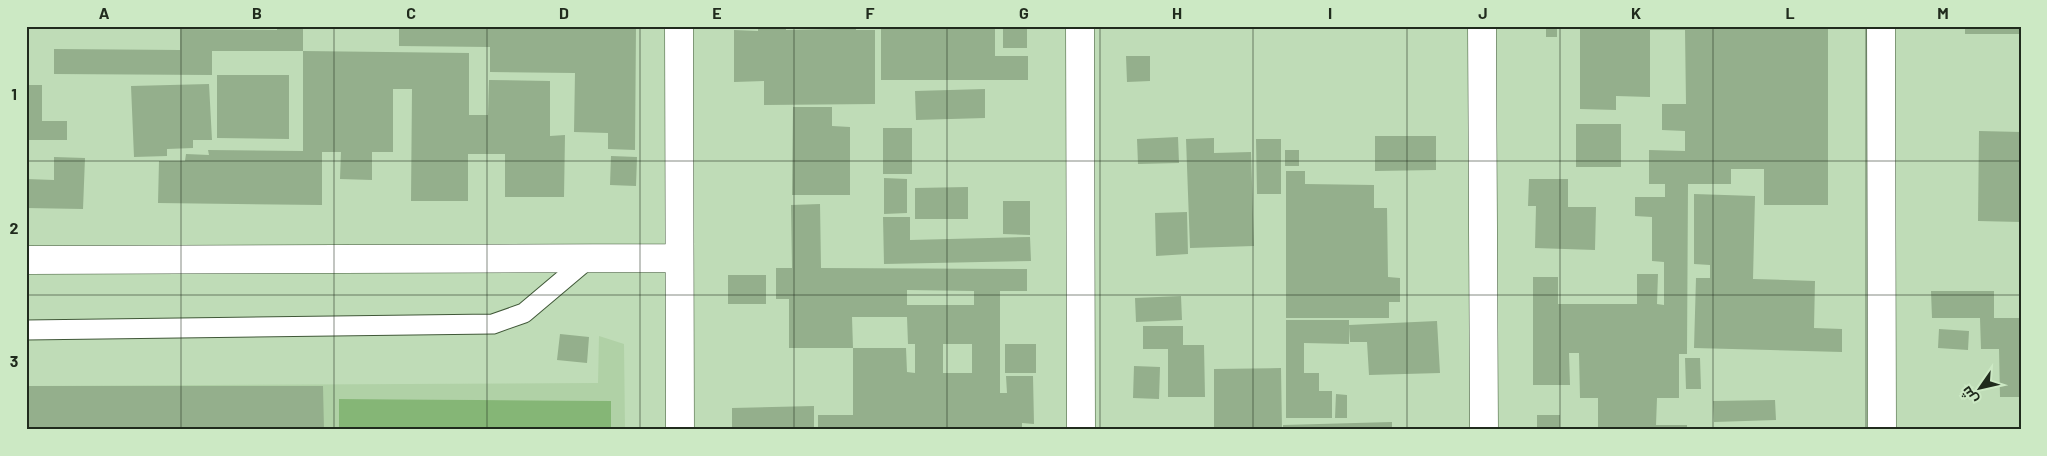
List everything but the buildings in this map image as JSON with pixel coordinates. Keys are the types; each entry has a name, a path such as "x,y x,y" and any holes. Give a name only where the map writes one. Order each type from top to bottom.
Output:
{"street":[{"path":"679,26 680,430"},
{"path":"1080,26 1081,430"},
{"path":"1482,26 1484,430"},
{"path":"1881,26 1882,430"},
{"path":"26,260 679,258"}],"lane":[{"path":"26,330 494,324 524,313 588,259"}],"shaded area":[{"path":"599,336 624,344 625,430 611,430 611,401 339,399 339,430 26,430 26,386 598,383"},
{"path":"339,399 611,401 611,430 339,430"}]}
